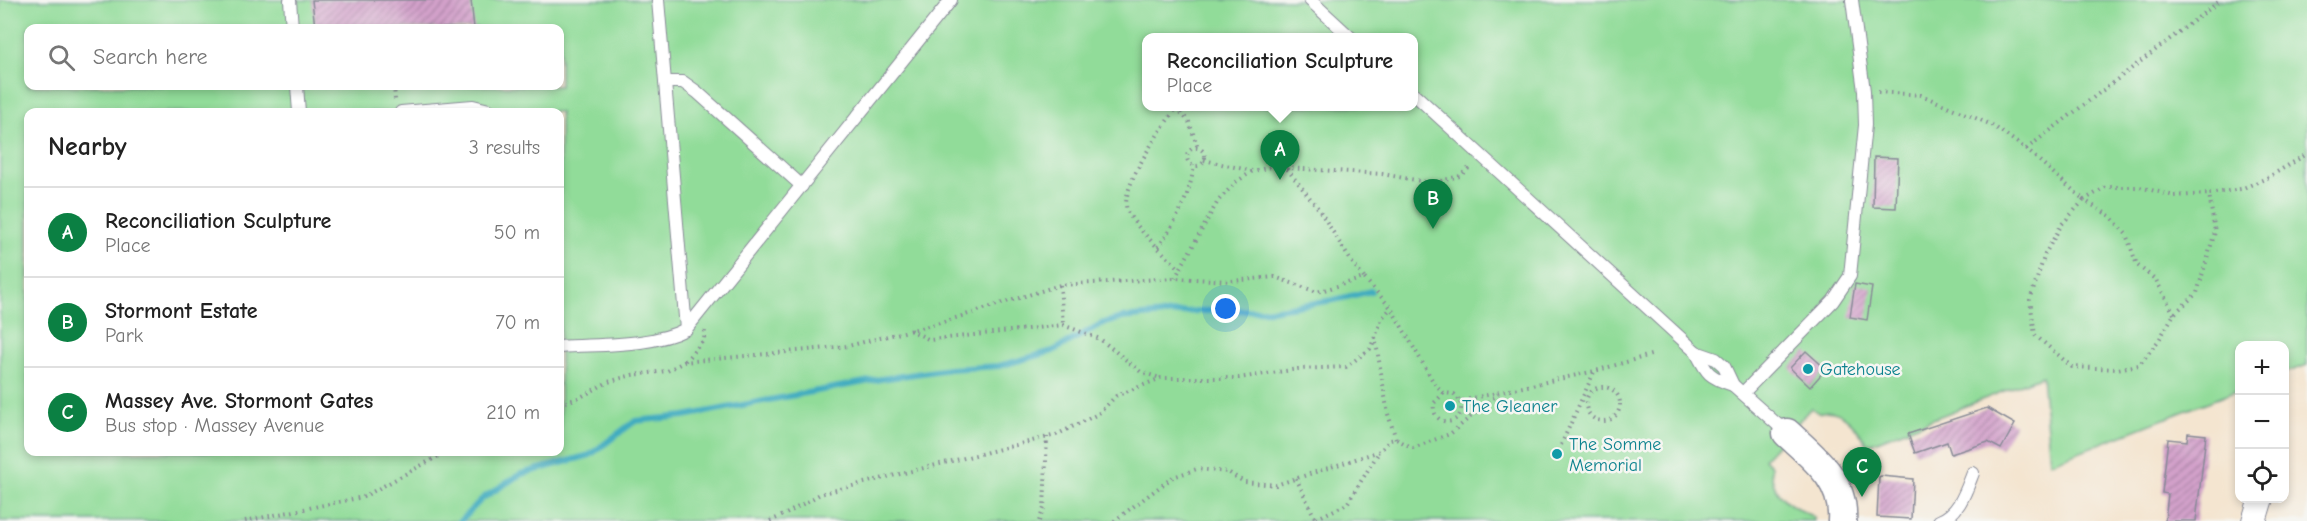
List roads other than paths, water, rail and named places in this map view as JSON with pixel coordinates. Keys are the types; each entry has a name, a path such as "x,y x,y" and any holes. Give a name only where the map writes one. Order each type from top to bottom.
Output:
{"street":[{"path":"1787,433 1832,477 1840,496 1842,521"},
{"path":"2254,521 2259,503"}],"lane":[{"path":"290,0 292,24"},
{"path":"658,0 686,329"},
{"path":"564,347 670,337 686,329 951,0"},
{"path":"1310,0 1346,33"},
{"path":"1738,389 1833,301 1850,276 1865,125 1864,91 1852,0"},
{"path":"665,82 683,82 697,92 802,186"},
{"path":"297,90 299,108"},
{"path":"1418,99 1696,352 1706,372 1714,379 1738,389 1787,433"},
{"path":"449,108 473,106 481,108"},
{"path":"1939,521 1946,518 1962,500 1973,473"}],"waterway":[{"path":"460,521 483,498 521,474 590,455 635,421 684,416 881,379 949,369 999,366 1053,351 1101,324 1122,318 1197,311 1271,310 1334,300 1371,291"}],"place":[{"name":"Reconciliation Sculpture","path":"1280,180"},
{"name":"Stormont Estate","path":"1433,229"},
{"name":"Gatehouse","path":"1808,369"},
{"name":"The Gleaner","path":"1450,406"},
{"name":"The Somme Memorial","path":"1557,454"},
{"name":"Massey Ave. Stormont Gates","path":"1862,497"}]}
